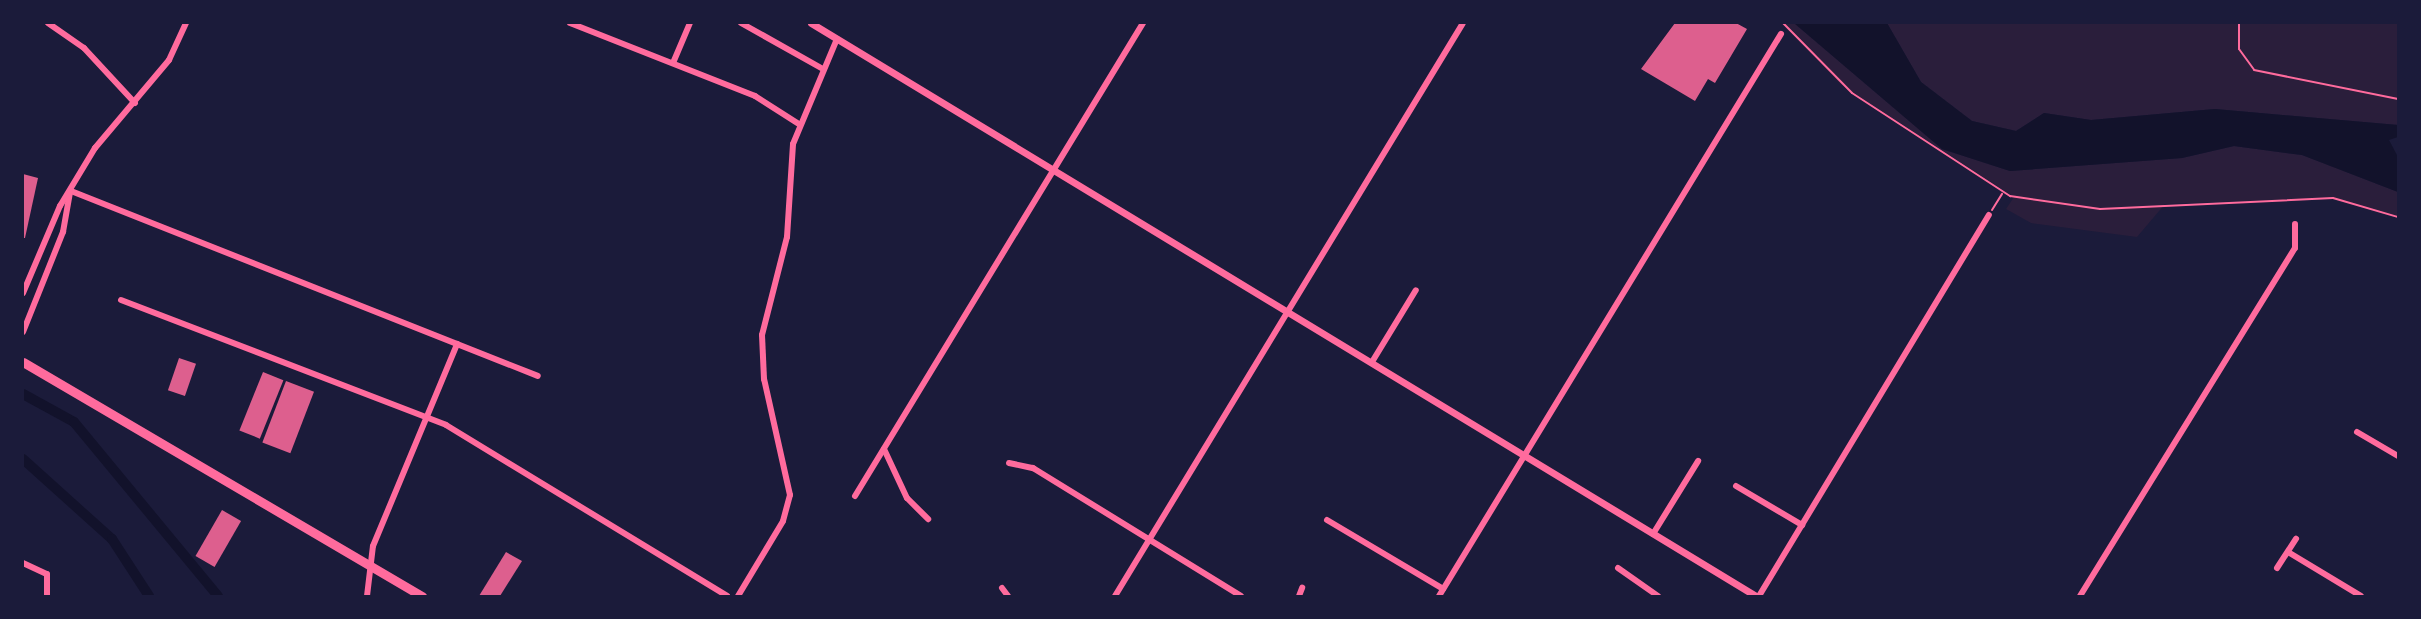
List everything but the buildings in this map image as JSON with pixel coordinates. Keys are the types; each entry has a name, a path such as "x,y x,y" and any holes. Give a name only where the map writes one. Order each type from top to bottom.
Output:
{"main road":[{"path":"23,362 422,596"}],"street":[{"path":"48,23 84,48 135,103"},
{"path":"23,293 71,191 95,148 169,60 186,23"},
{"path":"570,23 755,96 799,124"},
{"path":"673,63 690,23"},
{"path":"741,23 823,69"},
{"path":"811,23 1757,596 1989,215"},
{"path":"855,496 1143,23"},
{"path":"1115,596 1463,23"},
{"path":"1327,520 1441,593 1781,34"},
{"path":"738,596 783,521 790,495 762,355 787,237 799,124 837,38"},
{"path":"23,332 63,232 71,191"},
{"path":"71,191 538,376"},
{"path":"2080,596 2295,248 2295,224"},
{"path":"1371,362 1416,290"},
{"path":"121,300 425,420 446,425 727,596"},
{"path":"367,596 370,564 457,344"},
{"path":"2357,432 2398,456"},
{"path":"884,449 907,498 928,519"},
{"path":"1653,534 1698,461"},
{"path":"1009,463 1033,468 1241,596"},
{"path":"1736,486 1802,525"},
{"path":"2277,568 2296,539"},
{"path":"2288,552 2361,596"},
{"path":"23,563 47,574 47,596"},
{"path":"1618,568 1658,596"},
{"path":"1002,588 1008,596"},
{"path":"1299,596 1301,588"}],"path":[{"path":"1783,23 1852,93 2003,193 2100,209 2347,200 2398,217"},
{"path":"2239,23 2239,49 2254,70 2398,99"},
{"path":"1989,215 2003,193"},
{"path":"2292,200 2293,206"}],"shaded area":[{"path":"1783,23 1794,23 1942,149 2010,171 2182,158 2234,146 2302,155 2398,192 2398,217 2333,198 2165,204 2137,237 2031,223 2006,209 2014,197 1840,84"},
{"path":"1794,23 1887,23 1921,82 1972,121 2016,131 2044,113 2091,120 2215,109 2398,125 2398,137 2389,140 2398,157 2398,192 2302,155 2234,146 2182,158 2010,171 1942,149"},
{"path":"1887,23 2398,23 2398,125 2215,109 2091,120 2044,113 2016,131 1972,121 1921,82"}],"waterway":[{"path":"23,394 74,422 218,596"},
{"path":"23,459 112,539 149,596"}]}
